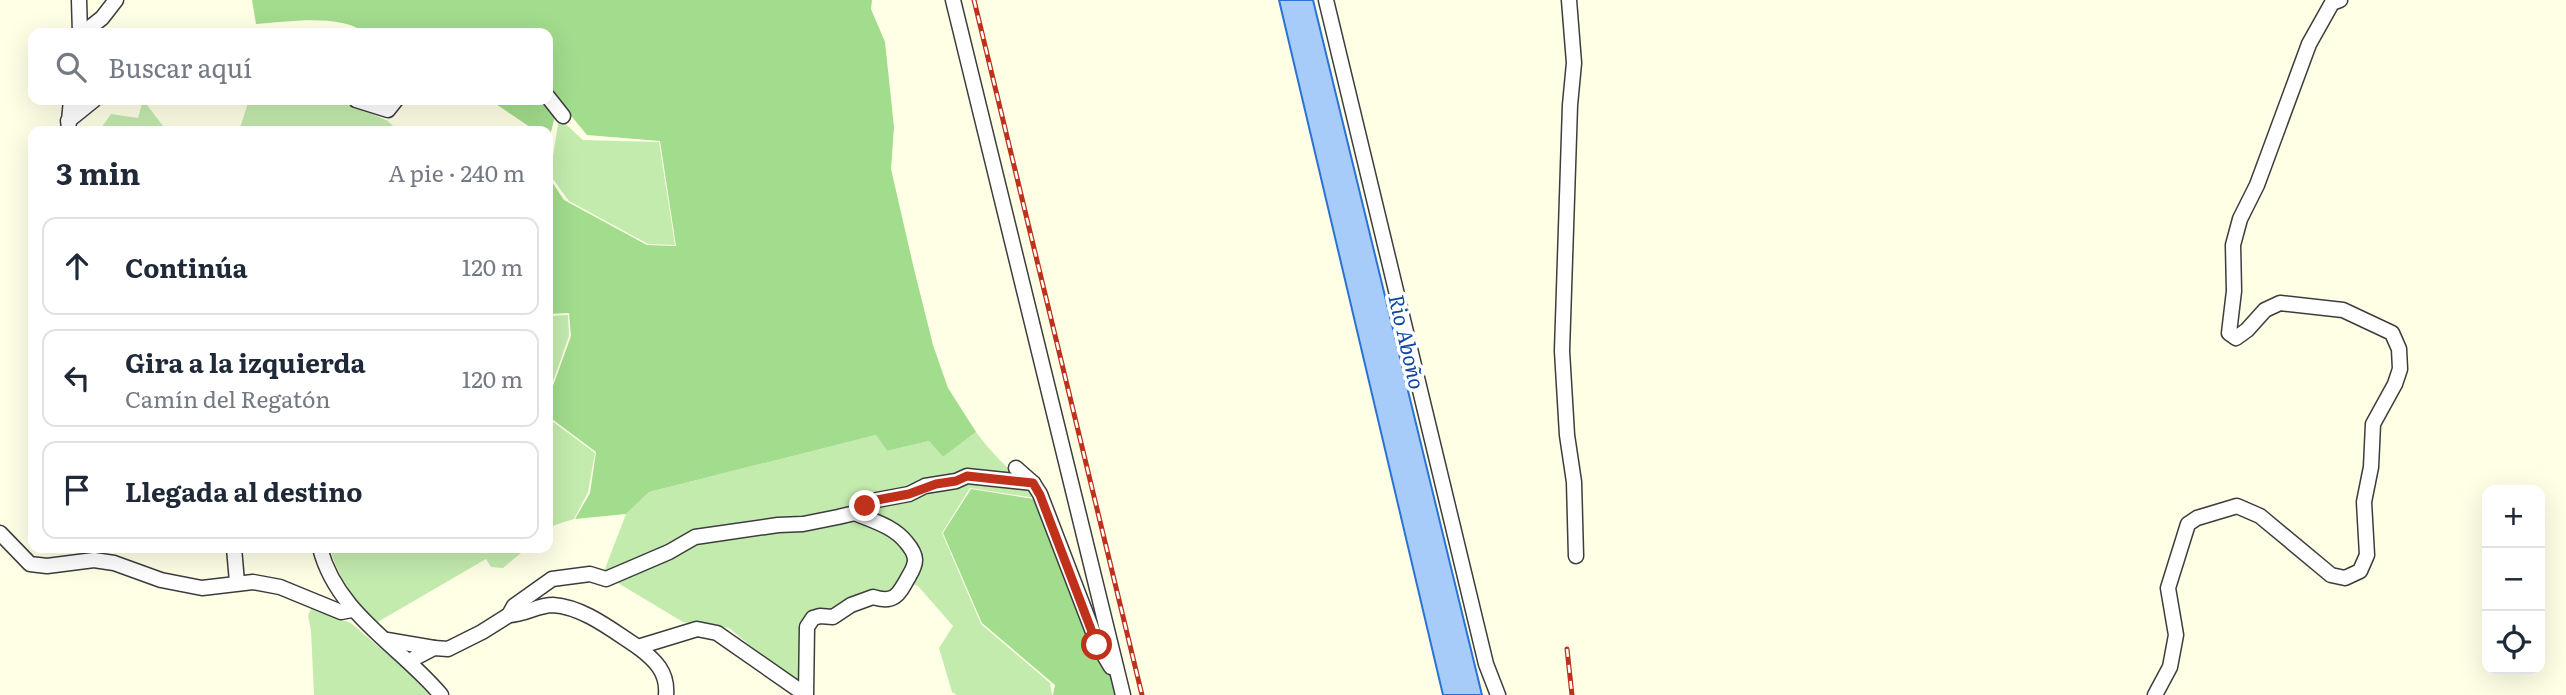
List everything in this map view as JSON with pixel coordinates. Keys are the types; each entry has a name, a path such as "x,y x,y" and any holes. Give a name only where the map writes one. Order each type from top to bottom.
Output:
{"street":[{"path":"79,0 81,28"},
{"path":"88,28 102,18 116,0"},
{"path":"953,0 1123,695"},
{"path":"1326,0 1486,664 1498,695"},
{"path":"1569,0 1574,63 1570,105 1562,351 1567,435 1574,482 1576,556"},
{"path":"2155,695 2170,667 2176,635 2168,589 2172,571 2188,524 2197,517 2237,506 2260,516 2331,575 2345,578 2360,571 2367,555 2364,502 2371,467 2373,424 2395,384 2400,369 2399,349 2392,333 2343,310 2280,303 2265,310 2236,338 2229,333 2234,291 2233,245 2240,219 2257,185 2309,44 2332,3 2340,0"},
{"path":"553,103 563,116"},
{"path":"68,126 70,105"},
{"path":"68,126 89,105"},
{"path":"372,105 388,110 392,105"},
{"path":"1016,468 1033,483 1097,645 1116,674"},
{"path":"385,639 448,649 509,615 514,607 552,579 590,574 606,579 669,552 695,537 803,524 855,513 877,500 909,494 967,476 1033,483"},
{"path":"806,695 807,627 813,618 834,617 862,600 873,597 885,601 892,598 899,594 915,569 916,562 908,544 898,534 883,524 855,513"},
{"path":"0,533 30,564 47,566 94,560 114,563 161,580 202,588 253,582 280,587 341,612 352,610"},
{"path":"234,553 237,582"},
{"path":"321,553 326,569 352,610 442,695"},
{"path":"509,615 520,615 536,607 551,605 586,615 638,647 658,664 663,673 666,695"},
{"path":"638,647 697,629 717,633 806,695"},
{"path":"409,661 434,648"}],"green space":[{"path":"252,0 872,0 871,9 885,42 894,127 891,169 914,269 933,345 948,388 976,432 943,457 929,441 887,451 876,435 649,492 626,514 575,519 590,493 596,452 553,420 553,386 571,336 569,313 553,314 553,184 564,200 647,245 676,246 660,141 587,135 553,94 553,28 357,28 328,21 256,24"},
{"path":"142,105 147,105 163,126 103,126 111,114 138,118"},
{"path":"247,105 352,105 388,121 393,126 241,126"},
{"path":"497,105 550,105 555,116 552,126 529,126"},
{"path":"559,118 583,140 659,142 675,245 648,244 569,201 553,179 553,156"},
{"path":"568,315 569,336 553,382 553,316"},
{"path":"553,422 595,453 588,492 574,519 553,527"},
{"path":"976,432 1035,498 970,488 942,533 981,624 1050,683 1052,695 957,695 952,692 939,648 953,626 918,586 903,581 887,596 833,615 815,613 800,687 729,628 683,622 603,574 626,514 649,492 876,435 887,451 929,441 943,457"},
{"path":"971,489 1034,499 1094,653 1113,678 1118,695 1053,695 1055,685 982,623 943,533"},
{"path":"332,553 521,553 503,568 491,567 486,559 376,623 348,588"},
{"path":"311,609 351,623 408,672 429,695 314,695 308,616"}],"water":[{"path":"1279,0 1313,0 1482,695 1443,695"}],"railway":[{"path":"974,0 1142,695"},
{"path":"1567,649 1572,695"}],"route":[{"path":"865,506 877,500 909,494 925,486 956,481 967,476 1033,483 1059,543 1097,645"}],"water label":[{"name":"Rio Aboño","path":"1406,342"}]}
